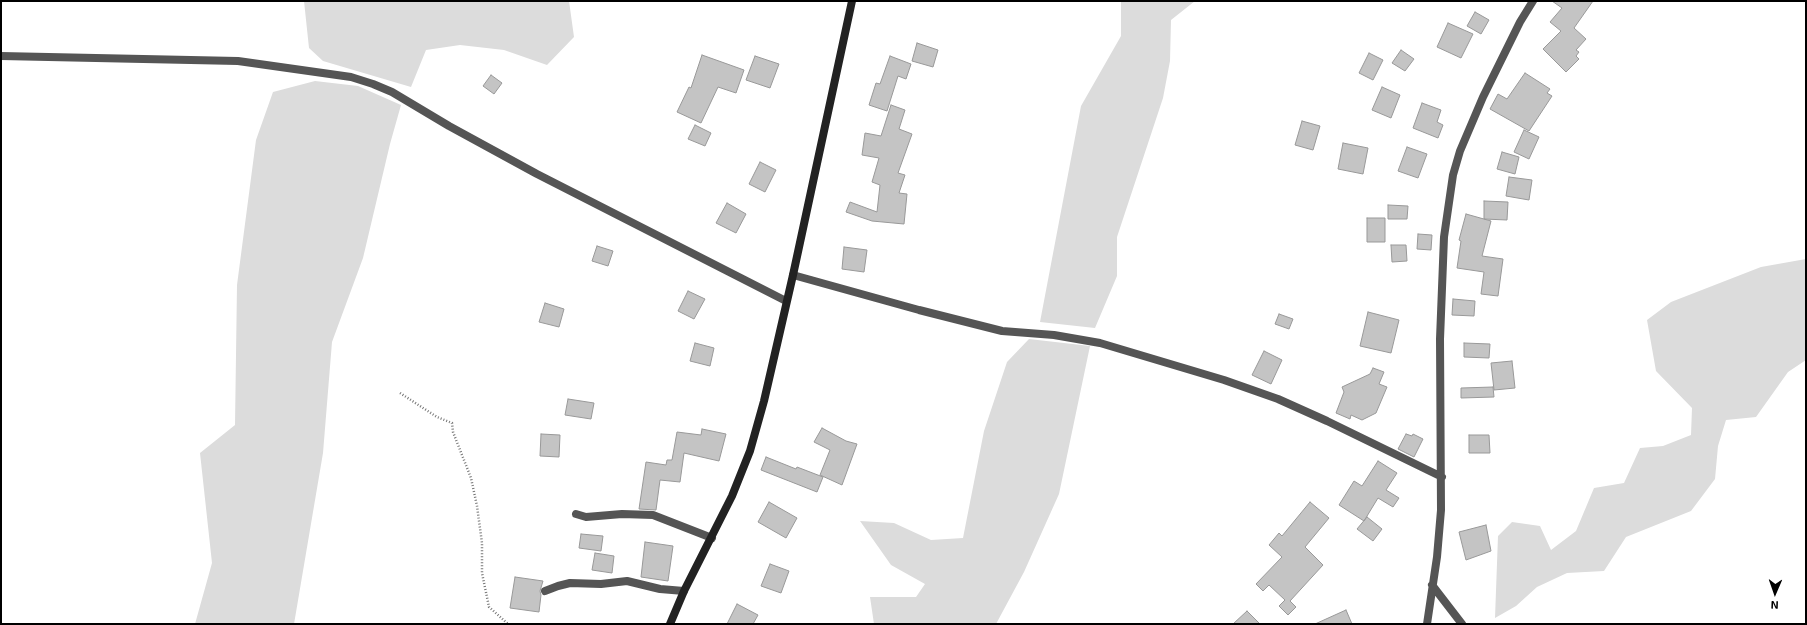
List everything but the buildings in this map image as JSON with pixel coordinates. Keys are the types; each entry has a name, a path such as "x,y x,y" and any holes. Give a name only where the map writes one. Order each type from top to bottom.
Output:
{"street":[{"path":"670,624 684,591 732,496 750,451 764,400 793,275 852,1"},
{"path":"1427,624 1438,538 1442,478 1439,408 1444,237 1453,175 1460,151 1484,97 1520,22 1533,1"},
{"path":"1,56 238,61 351,77 392,92 449,126 530,170 786,301"},
{"path":"793,275 1002,331 1054,336 1100,343 1224,380 1278,400 1327,421 1442,478"},
{"path":"576,514 586,517 622,514 653,515 712,538"},
{"path":"545,591 570,583 601,584 627,581 660,589 684,591"},
{"path":"1432,585 1462,624"}],"path":[{"path":"400,393 437,417 452,424 453,432 471,478 477,506 482,543 482,573 489,607 508,624"}],"shaded area":[{"path":"304,1 569,1 574,37 547,65 504,50 460,45 426,50 411,87 323,61 309,48"},
{"path":"1121,1 1195,1 1171,20 1170,61 1163,98 1117,237 1117,276 1095,328 1040,322 1081,106 1121,36"},
{"path":"315,81 358,86 401,105 390,144 363,258 332,342 323,453 294,624 195,624 212,563 200,453 235,425 237,285 256,140 273,92"},
{"path":"1806,259 1806,360 1788,372 1756,417 1726,420 1718,446 1715,479 1691,511 1626,537 1604,571 1567,573 1537,587 1516,606 1495,618 1498,536 1512,522 1540,526 1551,550 1576,531 1594,488 1624,483 1640,448 1663,446 1691,435 1692,408 1656,371 1647,320 1671,302 1761,267"},
{"path":"1029,339 1090,346 1059,494 1024,572 996,624 874,624 870,597 916,597 925,584 891,565 860,521 894,523 931,540 963,538 984,431 1007,362"}]}
